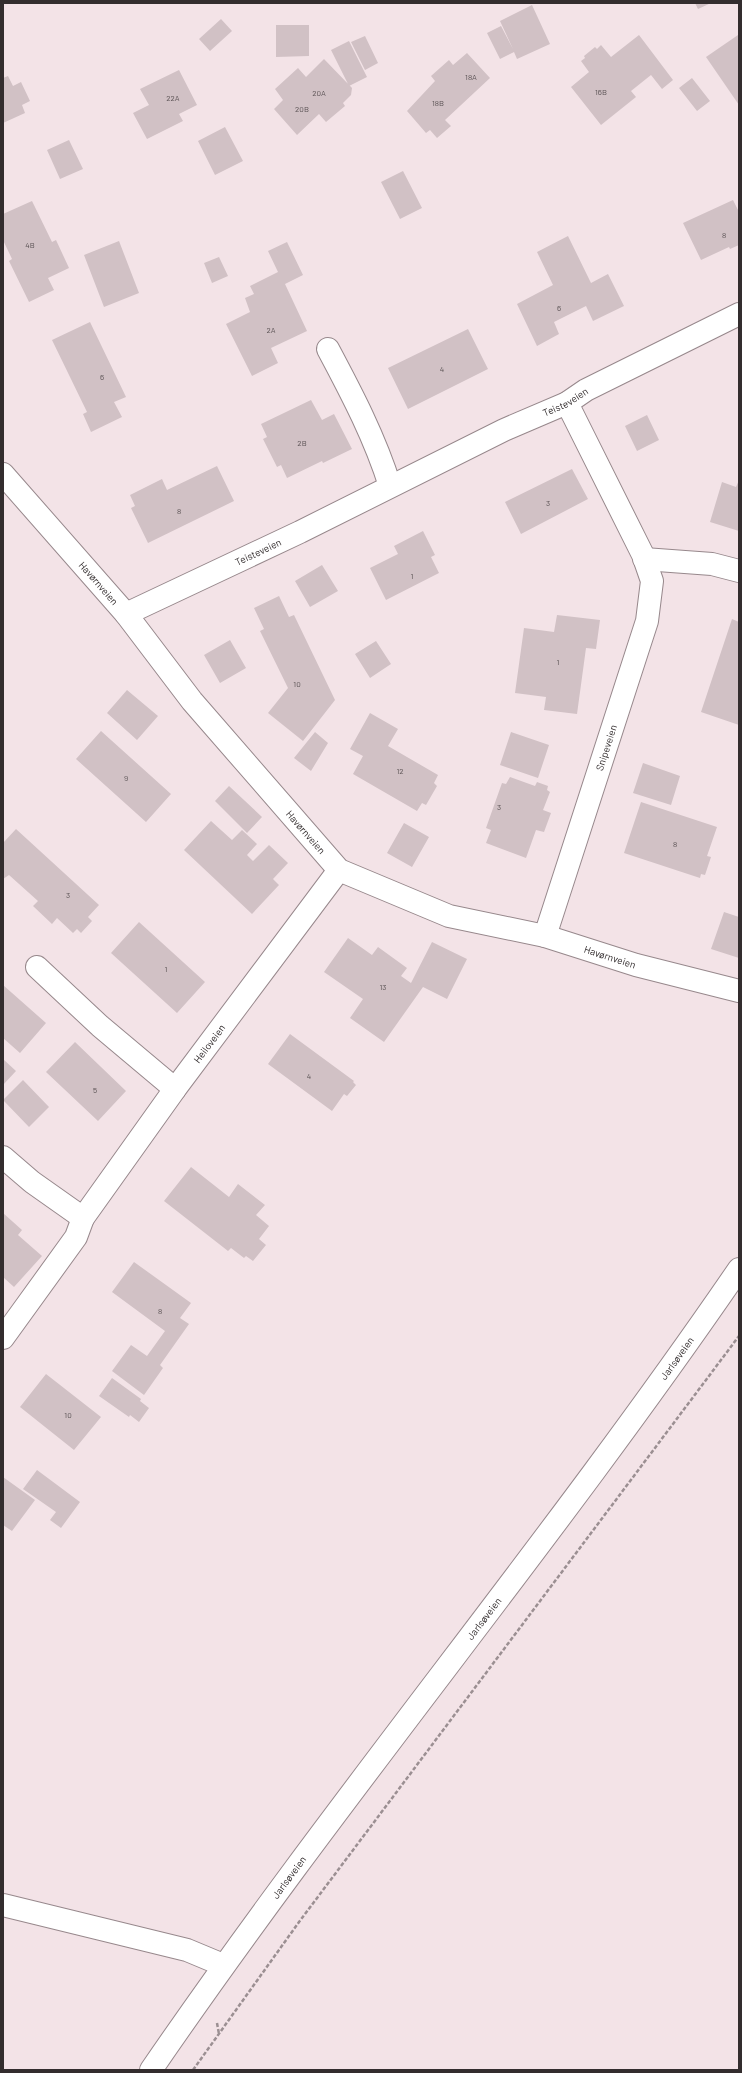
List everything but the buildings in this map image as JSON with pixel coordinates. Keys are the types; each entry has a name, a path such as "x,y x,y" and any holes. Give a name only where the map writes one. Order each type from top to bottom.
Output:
{"street":[{"name":"Teisteveien","path":"126,614 300,532 504,430 567,403 586,390 739,314"},
{"path":"328,349 364,418 380,456 390,486"},
{"name":"Snipeveien","path":"545,936 647,621 652,581 644,559 567,403"},
{"name":"Havørnveien","path":"3,474 126,614 192,700 339,870 449,916 545,936 636,965 739,991"},
{"path":"644,559 712,564 739,571"},
{"name":"Heiloveien","path":"3,1338 76,1237 83,1218 175,1089 339,870"},
{"path":"37,967 100,1026 175,1089"},
{"path":"3,1157 32,1182 83,1218"},
{"name":"Jarlsøveien","path":"151,2070 223,1965 627,1427 739,1269"},
{"path":"3,1905 187,1950 223,1965"}],"path":[{"path":"194,2070 299,1922 739,1336"}]}
